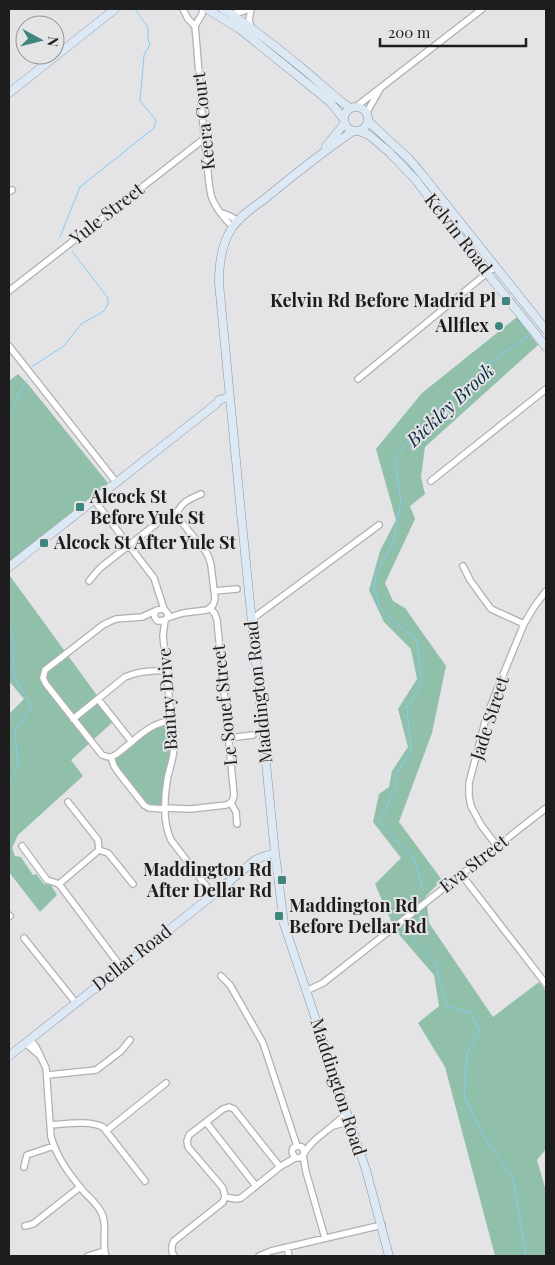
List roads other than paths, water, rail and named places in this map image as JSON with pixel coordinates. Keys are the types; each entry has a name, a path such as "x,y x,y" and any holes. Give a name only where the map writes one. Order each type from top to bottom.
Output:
{"main road":[{"path":"9,92 116,9"},
{"path":"207,9 241,30 330,102 346,126 356,131 365,127 368,121 367,112 361,107 354,107 339,100 251,27 223,9"},
{"path":"276,58 286,55"},
{"path":"344,122 345,113 354,107"},
{"name":"Kelvin Road","path":"368,121 415,166 487,273 546,347"},
{"name":"Maddington Road","path":"318,156 344,122"},
{"name":"Maddington Road","path":"356,131 318,156 235,224 222,251 219,266 230,401 284,924 366,1170 389,1256"},
{"name":"Kelvin Road","path":"356,131 369,135 415,178 495,267 546,330"},
{"path":"9,567 219,400 230,401"},
{"name":"Dellar Road","path":"9,1056 255,860 262,857 276,857"}],"street":[{"path":"183,9 188,19 195,26 203,9"},
{"path":"232,14 250,9 251,27"},
{"path":"354,107 482,9"},
{"name":"Keera Court","path":"195,26 212,196 222,213 230,216 235,224"},
{"path":"367,112 381,88"},
{"name":"Yule Street","path":"9,291 205,138"},
{"path":"358,379 495,267"},
{"path":"9,346 116,482"},
{"path":"431,481 546,389"},
{"path":"175,516 185,502 201,494"},
{"path":"94,500 154,578 160,610"},
{"path":"89,581 100,568 165,517 169,515 175,516 206,552 211,565 214,602 210,608 205,610 183,613 162,620 142,616"},
{"path":"252,619 379,525"},
{"path":"463,566 470,580 491,609 524,624"},
{"path":"214,591 236,588"},
{"name":"Jade Street","path":"497,846 481,825 471,806 469,796 470,784 486,718 524,624 546,590"},
{"name":"Le Souef Street","path":"210,608 217,620 234,795 234,800 231,803 236,812 237,824"},
{"path":"160,610 154,616 162,620"},
{"path":"160,610 168,614 162,620"},
{"path":"171,721 159,723 111,757 106,757 102,755 43,678 45,670 103,625 116,620 142,616 160,610 183,613"},
{"name":"Bantry Drive","path":"162,620 174,751 167,780 165,822 171,840 213,895"},
{"path":"73,718 125,677 136,672 166,670"},
{"path":"98,699 132,742"},
{"path":"229,738 253,735"},
{"path":"111,757 118,772 144,805 149,808 191,809 226,806 231,803"},
{"path":"68,802 98,840 99,850"},
{"name":"Eva Street","path":"306,991 323,983 546,808"},
{"path":"22,846 48,880 59,884 122,967"},
{"path":"59,884 99,850"},
{"path":"99,850 108,853 132,884"},
{"path":"461,874 546,984"},
{"path":"24,938 76,1003"},
{"path":"221,976 230,985 261,1039 306,1172 325,1238"},
{"path":"48,1075 96,1070 121,1052 130,1040"},
{"path":"28,1041 39,1055 48,1075 51,1137 58,1156 63,1166 100,1210 104,1218 105,1254 88,1256"},
{"path":"106,1131 166,1083"},
{"path":"174,1256 172,1245 174,1241 223,1202 225,1197 223,1188 188,1147 189,1135 223,1108 229,1107 234,1110 280,1167"},
{"path":"225,1197 241,1198 333,1126 338,1119 348,1118"},
{"path":"206,1122 256,1186"},
{"path":"50,1126 98,1124 106,1131 145,1181"},
{"path":"24,1166 27,1156 54,1146"},
{"path":"25,1226 33,1224 80,1186"},
{"path":"258,1256 287,1247 382,1225"},
{"path":"287,1247 289,1256"}],"waterway":[{"path":"60,237 80,187 154,128 156,120 140,101 144,55 150,45 148,27 135,9"},
{"path":"33,366 64,346 81,324 104,311 108,304 108,298 72,251"},
{"name":"Bickley Brook","path":"423,890 414,858 379,822 396,787 396,775 411,750 407,707 422,683 417,640 379,607 374,588 376,574 393,543 401,502 395,459 408,441 461,389 490,363 531,334"},
{"path":"9,412 27,380"},
{"path":"9,621 13,640 14,677 32,707 15,730 18,768 9,780"},
{"name":"Bickley Brook","path":"421,913 413,939 435,961 446,1006 471,1013 480,1031 467,1053 464,1095 482,1134 513,1178 526,1256"}],"place":[{"name":"Kelvin Rd Before Madrid Pl","path":"506,301"},
{"name":"Allflex","path":"499,326"},
{"name":"Alcock St Before Yule St","path":"80,507"},
{"name":"Alcock St After Yule St","path":"44,543"},
{"name":"Maddington Rd After Dellar Rd","path":"282,880"},
{"name":"Maddington Rd Before Dellar Rd","path":"279,916"}]}
